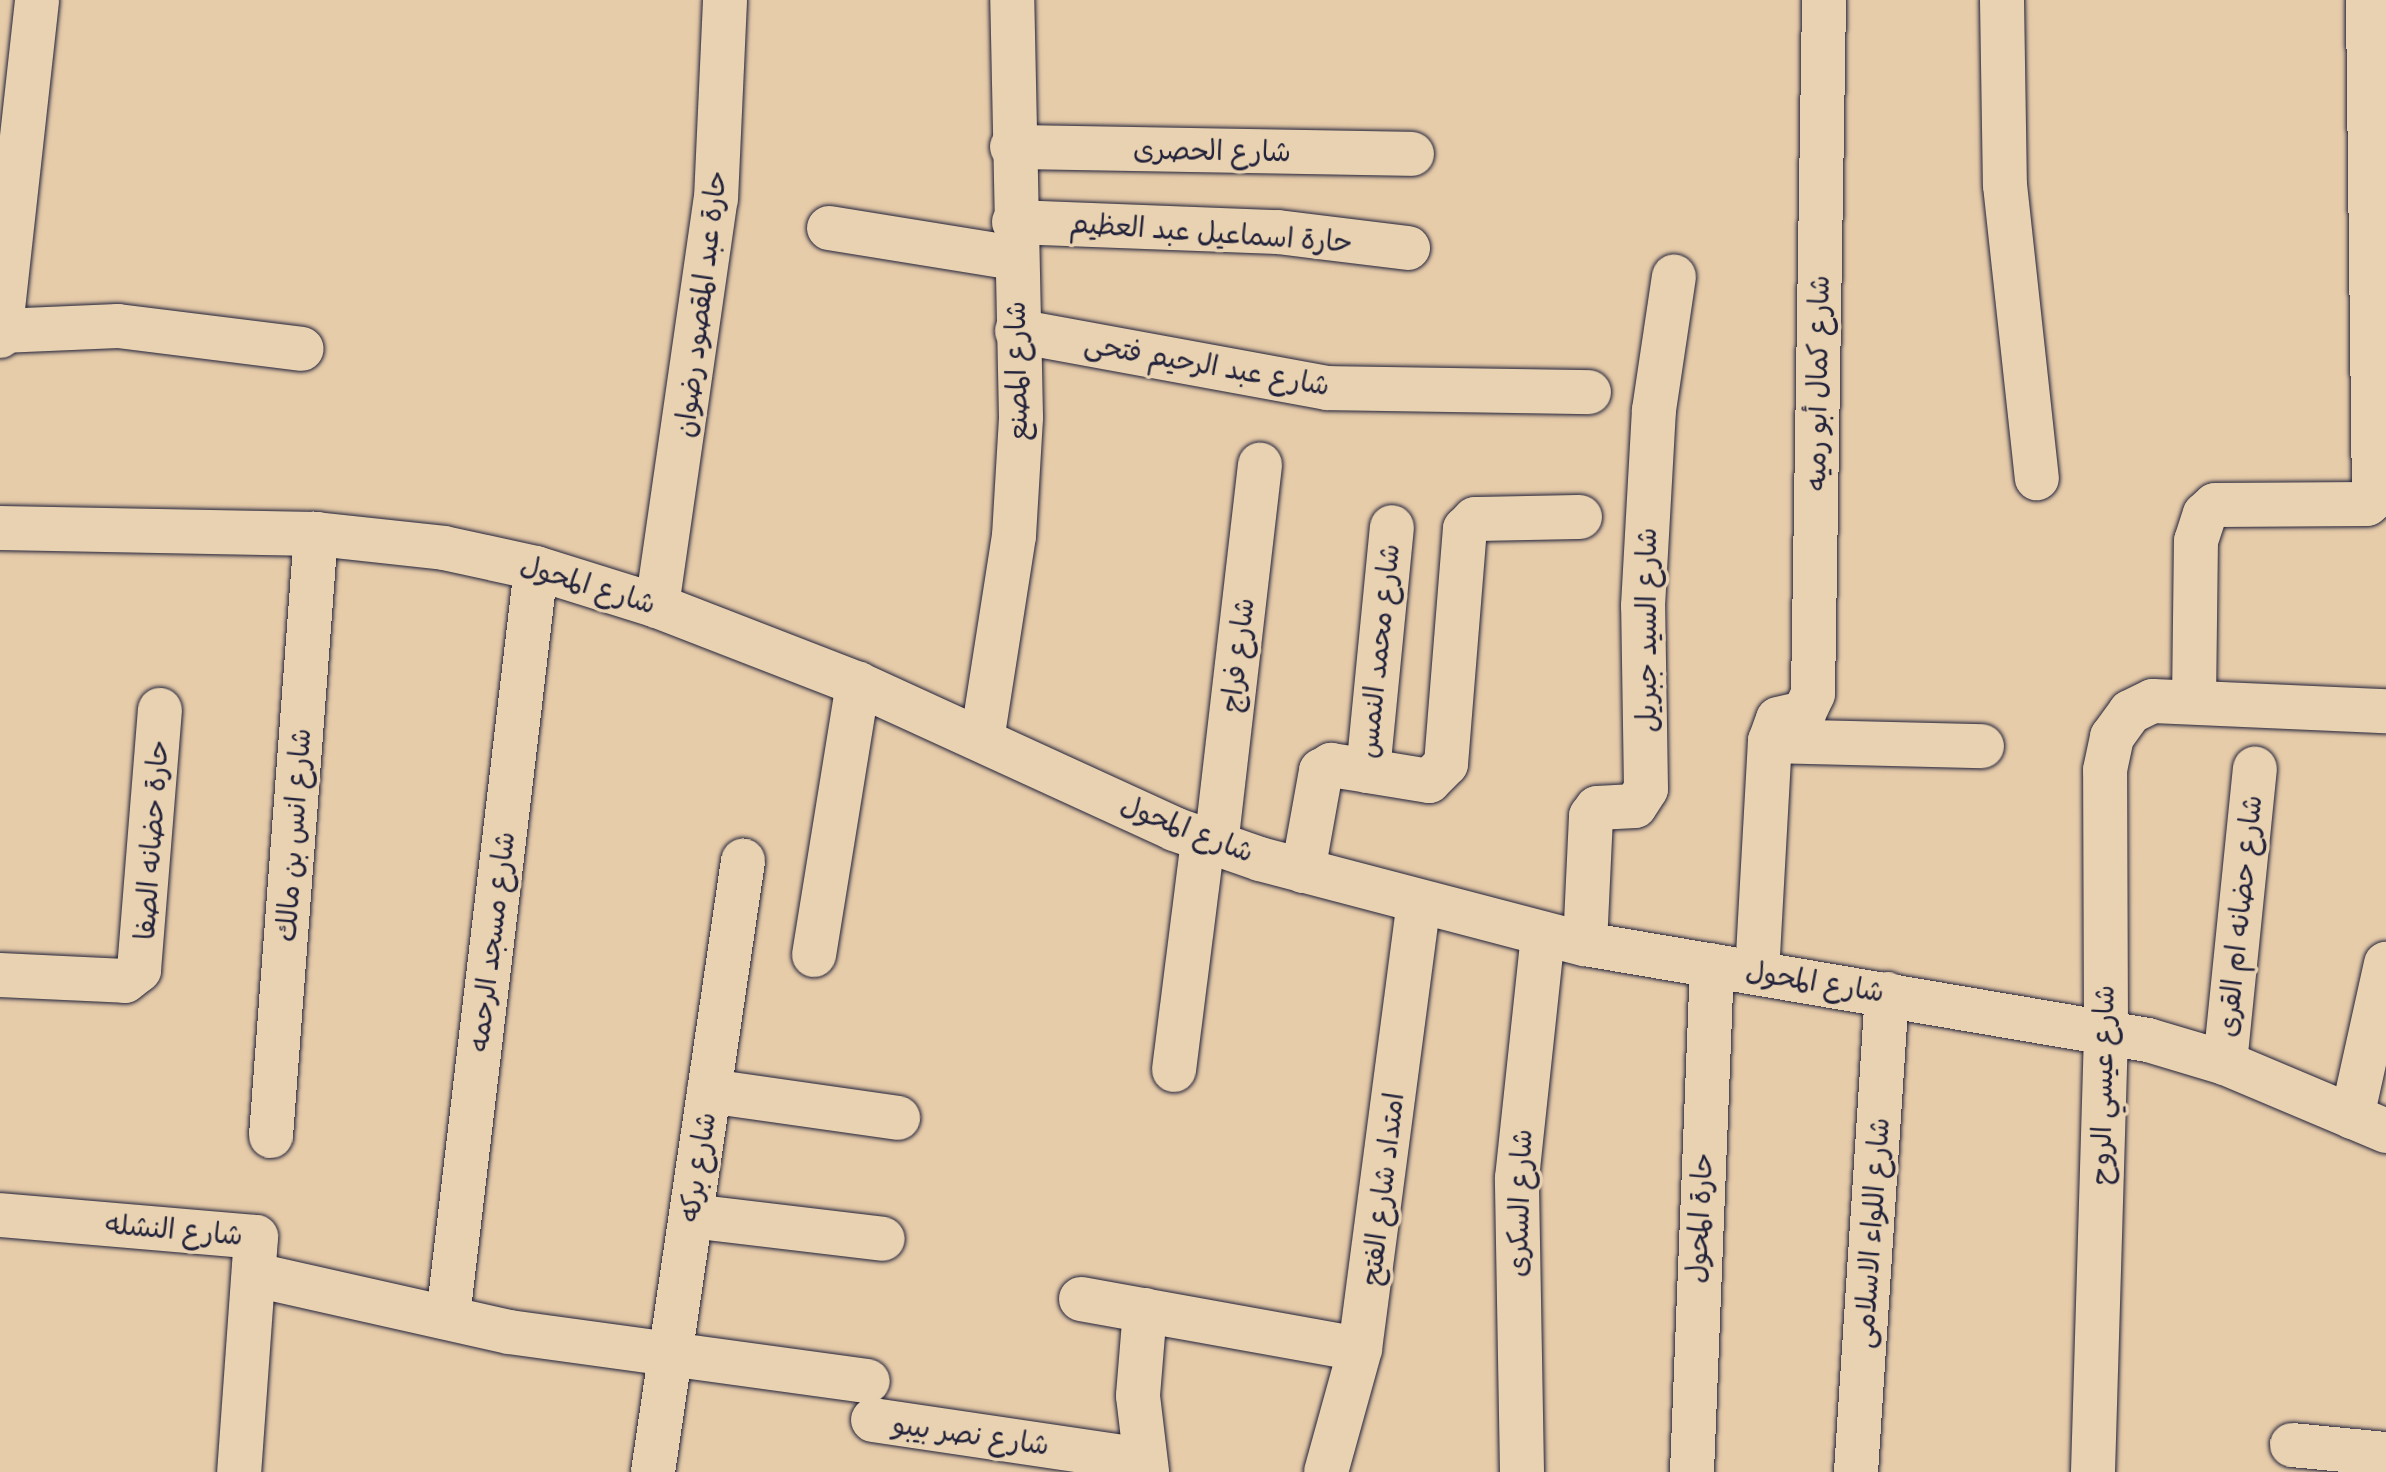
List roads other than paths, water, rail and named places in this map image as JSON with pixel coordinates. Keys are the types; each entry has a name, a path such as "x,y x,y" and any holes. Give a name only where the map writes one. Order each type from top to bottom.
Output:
{"street":[{"path":"37,0 0,334 118,326 302,349"},
{"name":"حارة عبد المقصود رضوان","path":"657,606 716,199 725,0"},
{"name":"شارع المصنع","path":"982,740 1014,536 1017,331 1012,0"},
{"name":"شارع كمال أبو رميه","path":"1770,741 1778,719 1804,713 1813,694 1824,0"},
{"path":"2002,0 2005,185 2037,478"},
{"path":"2368,0 2374,498 2367,504 2215,505 2205,514 2196,541 2194,702 2386,711"},
{"name":"شارع الحصرى","path":"1012,147 1412,154"},
{"name":"حارة اسماعيل عبد العظيم","path":"829,228 1015,240 1219,228 1408,248"},
{"name":"شارع السيد جبريل","path":"1585,944 1591,816 1597,808 1635,806 1646,789 1643,591 1654,410 1674,276"},
{"name":"شارع عبد الرحيم فتحى","path":"1017,331 1327,388 1589,392"},
{"name":"شارع فراج","path":"1174,1070 1210,843 1260,465"},
{"path":"1368,771 1429,781 1446,764 1465,529 1475,519 1580,517"},
{"name":"شارع محمد النمس","path":"1303,871 1321,771 1331,765 1368,771 1392,527"},
{"name":"شارع المحول","path":"0,528 316,534 444,548 536,568 657,606 858,684 1210,843 1303,871 1585,944 2106,1030 2225,1063 2369,1124"},
{"name":"شارع انس بن مالك","path":"271,1136 316,534"},
{"name":"شارع مسجد الرحمه","path":"448,1317 536,568"},
{"path":"814,955 858,684"},
{"name":"شارع عيسي الروح","path":"2092,1469 2106,1030 2105,770 2112,737 2130,712 2153,701 2194,702"},
{"name":"حارة حضانه الصفا","path":"0,975 125,981 139,970 160,710"},
{"path":"1757,973 1770,741 1982,746"},
{"name":"شارع حضانه ام القرى","path":"2225,1063 2255,769"},
{"name":"شارع بركه","path":"653,1472 743,861"},
{"name":"امتداد شارع الفتح","path":"1326,1472 1360,1349 1419,902"},
{"name":"شارع السكرى","path":"1522,1472 1517,1178 1543,934"},
{"path":"2369,1124 2386,964"},
{"name":"حارة المحول","path":"1692,1472 1712,965"},
{"name":"شارع اللواء الاسلامى","path":"1856,1472 1887,994"},
{"path":"709,1091 898,1118"},
{"name":"شارع النشله","path":"0,1215 249,1233 259,1242 239,1472"},
{"path":"691,1216 883,1239"},
{"path":"256,1275 448,1317 670,1358"},
{"path":"1081,1299 1360,1349"},
{"name":"شارع نصر بيبو","path":"670,1358 871,1401 1068,1460 1146,1466 1138,1396 1145,1310"},
{"path":"2292,1445 2386,1454"}]}
